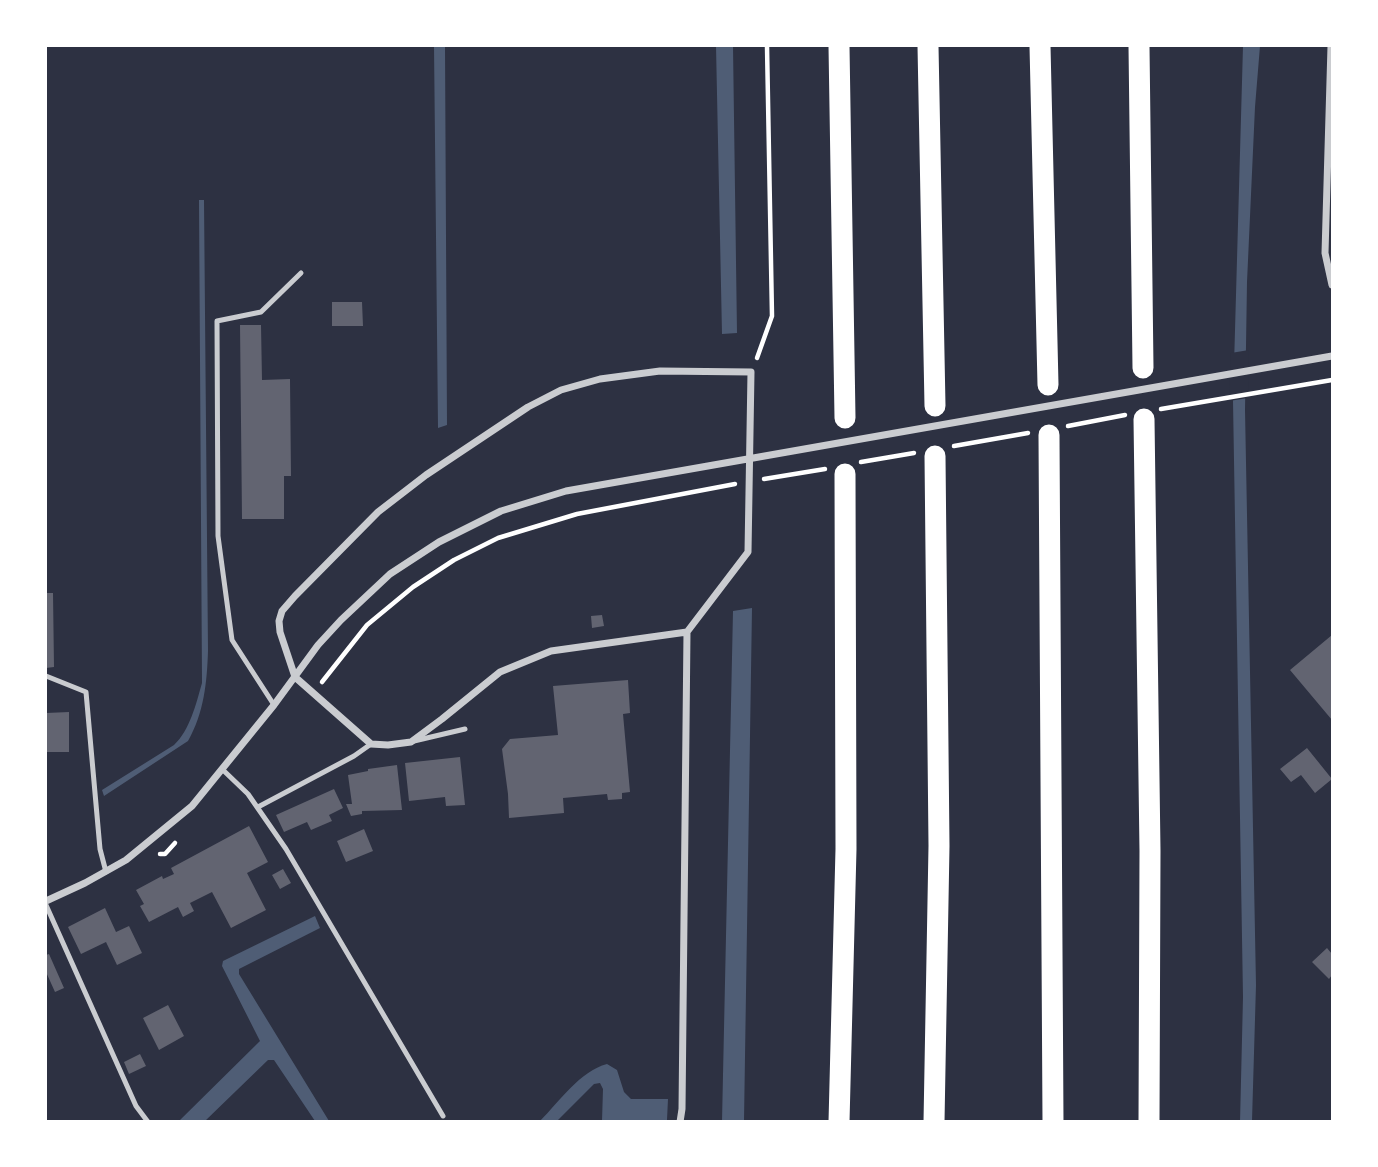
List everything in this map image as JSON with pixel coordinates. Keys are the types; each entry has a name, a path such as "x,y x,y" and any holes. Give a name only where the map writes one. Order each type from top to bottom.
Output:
{"highway":[{"path":"839,46 845,418"},
{"path":"928,46 936,406"},
{"path":"1040,46 1048,385"},
{"path":"1139,46 1143,368"},
{"path":"1142,415 1150,851 1149,1122"},
{"path":"1051,431 1052,1122"},
{"path":"931,452 939,846 934,1122"},
{"path":"839,1122 846,849 847,468"}],"street":[{"path":"1331,46 1325,253 1332,285"},
{"path":"46,903 126,860 185,812 223,770 318,645 390,575 439,542 501,511 566,491 1332,356"},
{"path":"680,1122 687,632 748,552 751,372 660,371 600,379 561,390 528,407 462,449 378,512 282,611 279,621 295,677 311,694 371,744 388,745 411,742 500,672 551,651 687,632"}],"lane":[{"path":"274,705 232,640 218,536 217,321 261,312 301,273"},
{"path":"46,676 86,692 100,849 106,872"},
{"path":"411,742 465,729"},
{"path":"258,807 354,756 371,744"},
{"path":"223,770 248,794 286,849 443,1116"},
{"path":"46,903 122,1076 148,1122"}],"path":[{"path":"751,372 772,316 767,46"},
{"path":"751,481 847,468 1332,380"},
{"path":"311,694 367,625 413,587 454,560 498,538 577,514 738,484"}],"water":[{"path":"434,46 445,46 447,425 438,428"},
{"path":"716,46 733,46 737,333 722,334"},
{"path":"1243,46 1260,46 1247,282 1245,410 1256,985 1252,1121 1240,1122 1243,997 1233,401"},
{"path":"199,200 204,200 208,651 205,686 198,719 188,741 104,796 102,790 180,739 192,716 202,683"},
{"path":"752,608 744,1121 722,1121 733,611"},
{"path":"315,916 320,928 239,969 239,974 329,1121 315,1121 274,1060 268,1060 205,1121 179,1121 260,1041 222,966 223,961"},
{"path":"607,1064 617,1070 624,1092 631,1099 668,1099 667,1120 602,1121 603,1089 600,1083 594,1084 557,1121 540,1121 579,1080"}],"pier":[{"path":"1249,350 1248,398 1229,401 1231,353"}],"building":[{"path":"332,302 362,302 363,326 332,326"},
{"path":"240,325 261,325 262,380 290,379 291,476 284,476 284,519 242,519"},
{"path":"46,593 53,593 54,667 46,668"},
{"path":"602,615 604,626 592,628 591,616"},
{"path":"1332,635 1332,720 1290,670"},
{"path":"628,680 630,713 623,714 630,792 622,793 622,799 608,800 607,794 563,798 564,813 509,818 502,749 510,739 558,735 553,686"},
{"path":"69,712 69,752 46,752 46,713"},
{"path":"1307,748 1332,779 1315,793 1301,775 1291,782 1280,769"},
{"path":"460,757 465,805 446,806 445,797 409,801 405,763"},
{"path":"397,765 402,810 362,811 362,814 351,816 346,804 352,804 348,775"},
{"path":"334,789 343,808 329,815 332,821 311,830 307,822 284,832 276,815"},
{"path":"249,826 268,862 247,873 266,910 231,928 212,892 190,903 194,911 183,917 178,907 149,922 140,906 144,904 136,890 162,876 163,879 174,874 171,868"},
{"path":"364,829 373,851 346,862 337,841"},
{"path":"283,869 291,883 280,889 272,875"},
{"path":"105,908 116,932 129,926 142,953 117,965 106,942 81,954 68,927"},
{"path":"1327,948 1332,954 1332,975 1329,979 1312,962"},
{"path":"49,954 64,988 55,992 46,972 46,955"},
{"path":"168,1005 184,1036 159,1050 143,1018"},
{"path":"140,1054 146,1066 129,1074 124,1062"}]}
